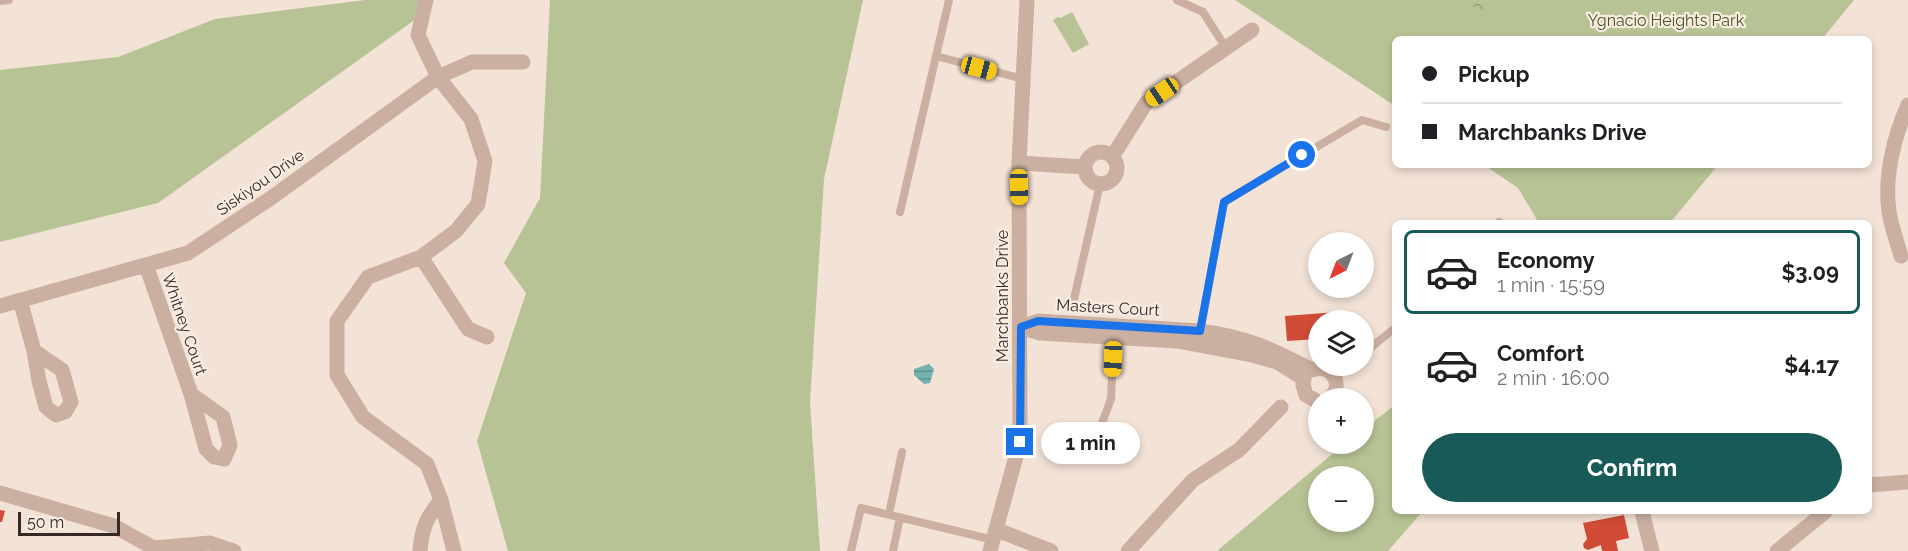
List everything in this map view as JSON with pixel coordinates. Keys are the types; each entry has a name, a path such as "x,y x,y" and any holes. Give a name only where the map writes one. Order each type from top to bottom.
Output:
{"street":[{"path":"426,0 418,35 438,77 471,119 485,161 478,204 456,231 421,257 368,277 337,321 337,375 363,417 427,464 441,500 454,551"},
{"name":"Marchbanks Drive","path":"994,540 1020,442 1019,163 1027,0"},
{"path":"1112,157 1146,103 1252,30"},
{"name":"Siskiyou Drive","path":"0,306 188,253 271,198 438,77 472,62 522,62"},
{"path":"1901,256 1889,210 1889,172 1899,124 1908,105"},
{"path":"1098,153 1112,157 1116,166 1115,175 1109,182 1095,183 1087,176 1085,167 1089,158 1098,153"},
{"path":"1019,163 1085,167"},
{"path":"421,257 468,329 487,337"},
{"name":"Whitney Court","path":"146,265 190,394"},
{"path":"20,300 34,351"},
{"name":"Masters Court","path":"1021,327 1039,333 1115,332 1177,341 1226,334 1263,345 1308,368"},
{"name":"Masters Court","path":"1199,338 1277,362 1304,379 1304,390 1308,396"},
{"path":"1128,551 1193,480 1239,450 1281,407"},
{"path":"1872,485 1908,482"},
{"path":"0,494 114,526 156,549 210,543 234,551"},
{"path":"420,551 422,531 429,515 441,500"},
{"path":"1643,514 1652,551"},
{"path":"1779,550 1824,514"},
{"path":"994,540 1051,551"}],"lane":[{"path":"0,1 9,0"},
{"path":"900,212 949,0"},
{"path":"1177,0 1203,12 1226,48"},
{"path":"936,56 1023,79"},
{"path":"1199,338 1224,202 1362,120 1386,128"},
{"path":"1072,308 1100,184"},
{"path":"1374,345 1392,330"},
{"path":"1089,458 1112,399 1115,332"},
{"path":"889,514 902,452"},
{"path":"851,551 861,508 994,540"},
{"path":"893,551 900,517"}],"green space":[{"path":"365,0 426,0 423,14 158,203 0,242 0,70 118,57 215,19"},
{"path":"550,0 863,0 824,179 810,402 820,551 508,551 477,441 526,293 504,263 540,198"},
{"name":"Ygnacio Heights Park","path":"1235,0 1854,0 1824,36 1392,36 1392,104"},
{"path":"1463,0 1498,0 1500,20 1464,2"},
{"path":"1072,12 1089,44 1073,53 1053,20"},
{"path":"1488,168 1716,168 1672,220 1537,220 1518,188"},
{"path":"1392,407 1392,514 1420,514 1388,551 1217,551 1308,474 1308,532 1374,532 1374,466 1318,466 1332,454 1374,454 1374,421"}],"water":[{"path":"929,364 934,369 930,383 924,384 914,375 914,369"}],"building":[{"path":"1308,314 1308,340 1287,341 1285,316"},
{"path":"0,510 5,511 2,522 0,522"},
{"path":"1624,515 1629,538 1616,541 1618,551 1602,551 1601,545 1588,550 1584,548 1583,544 1587,539 1583,523"}],"route":[{"path":"1020,442 1021,327 1038,321 1200,331 1224,202 1302,155"}]}
